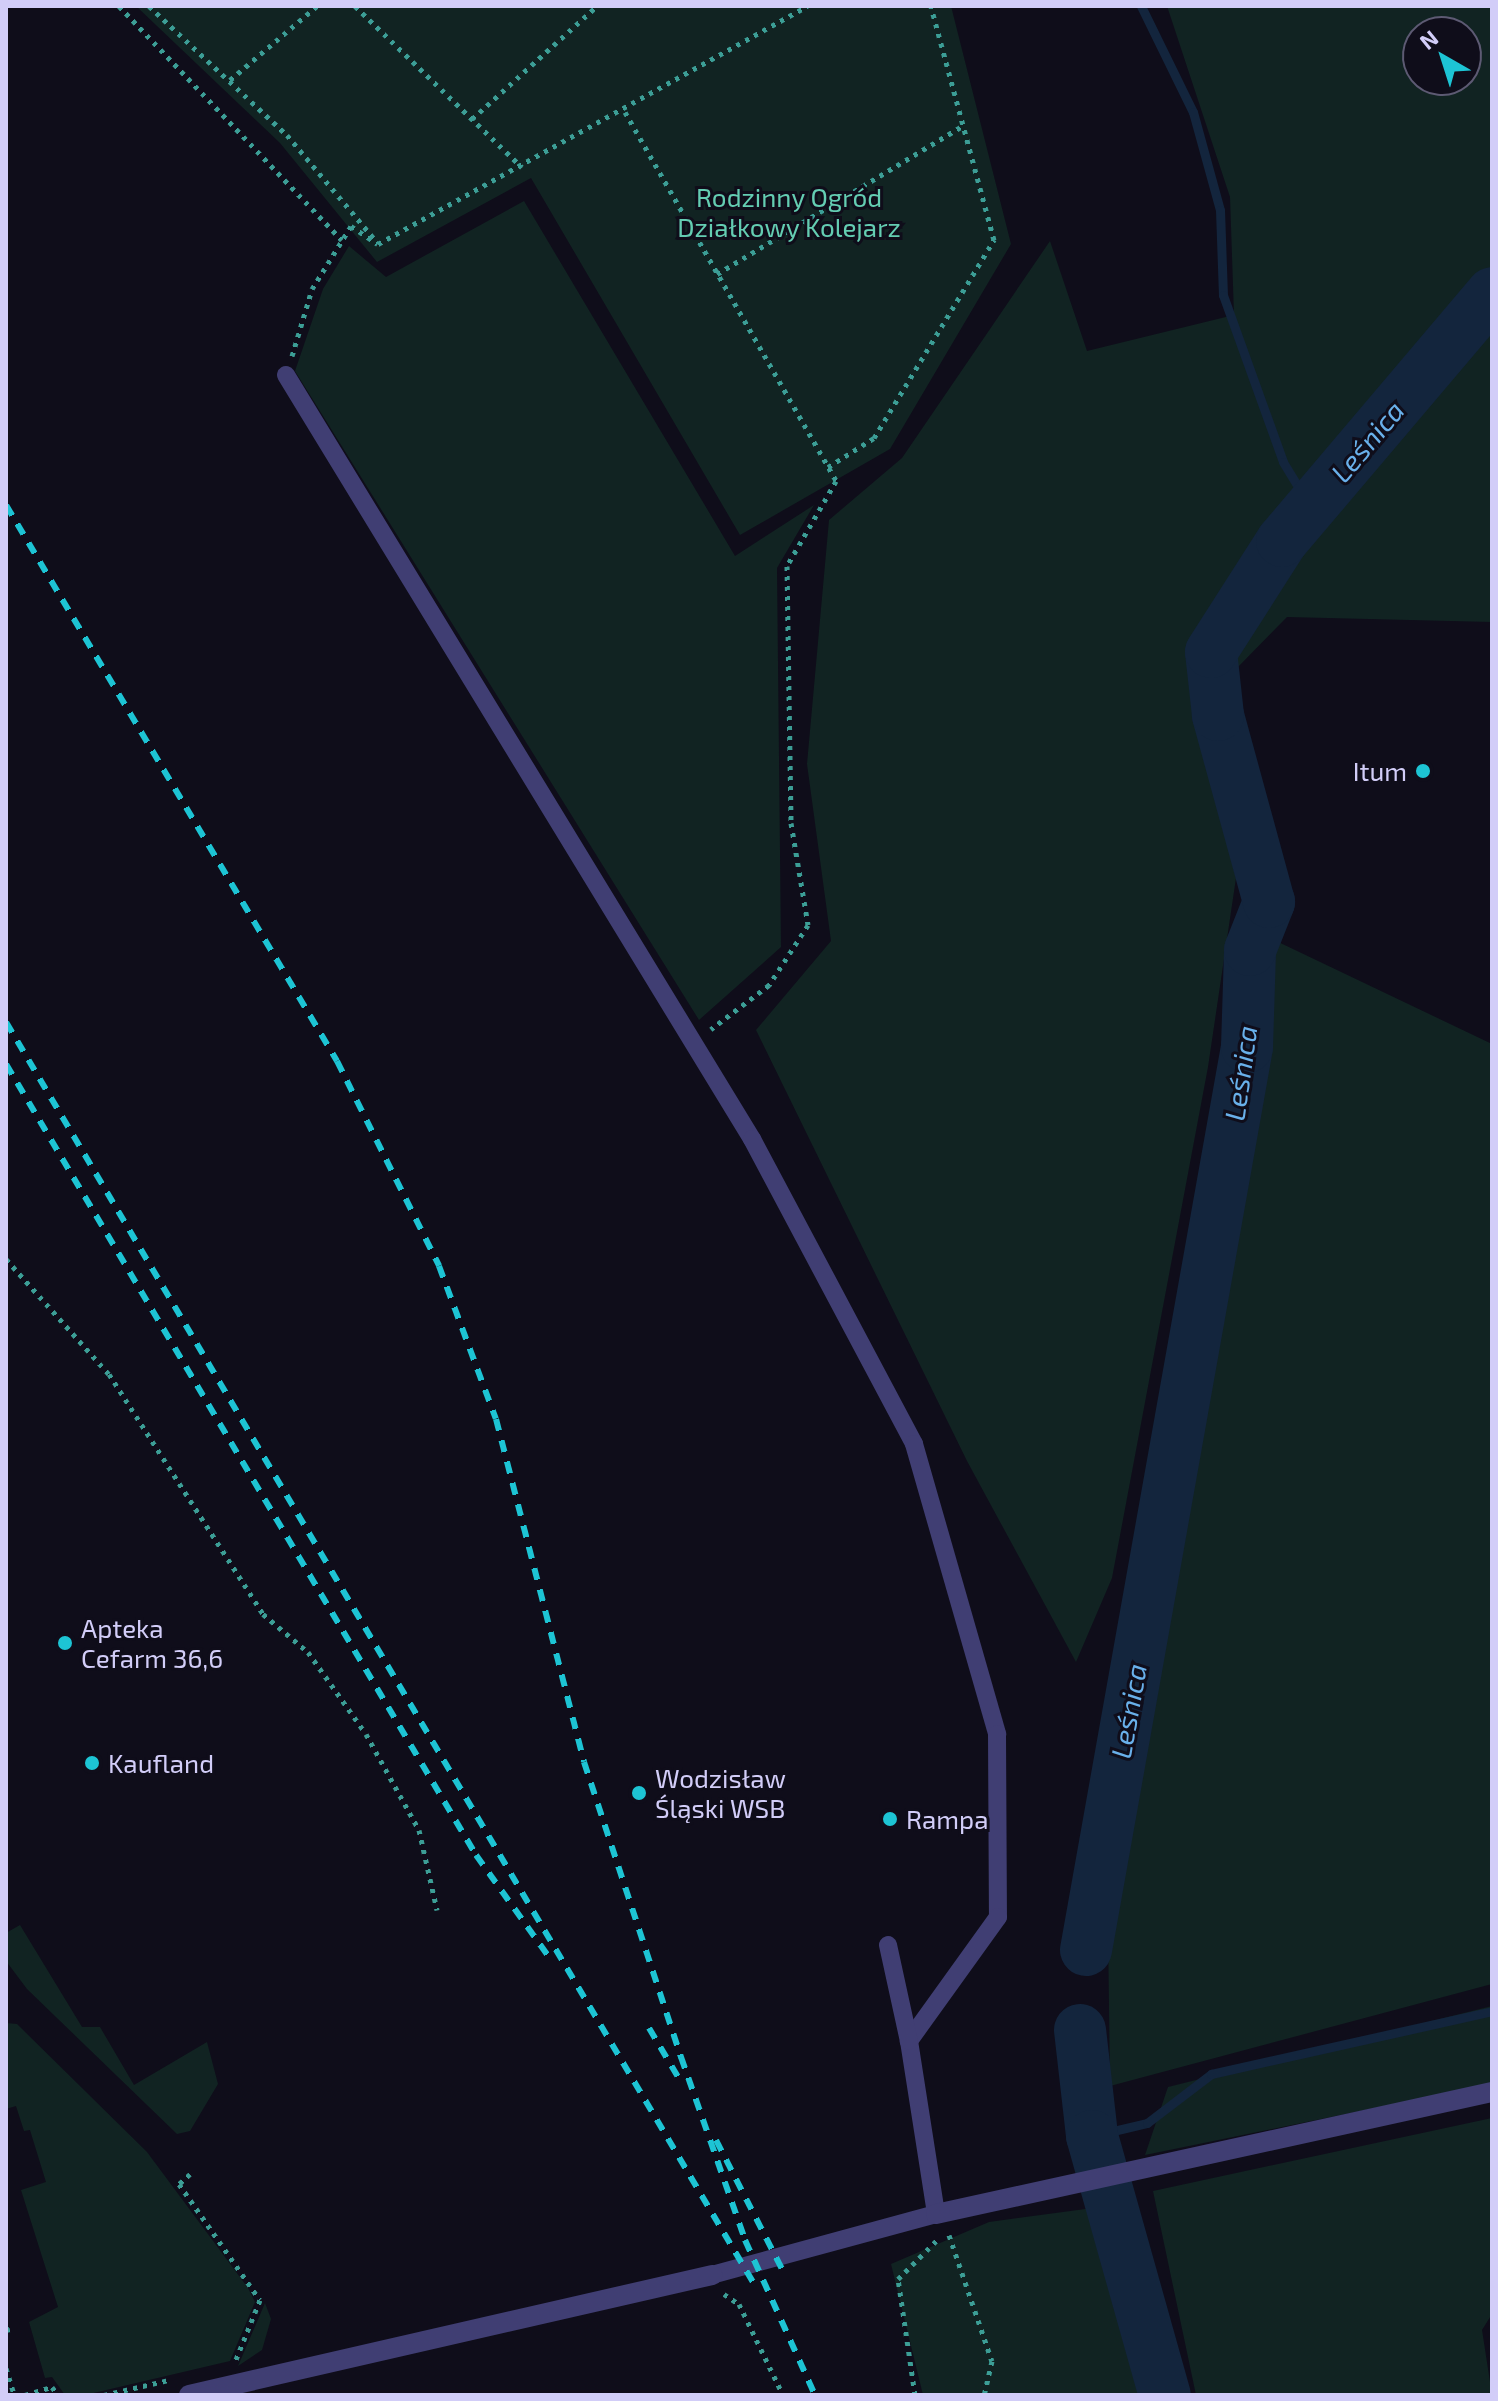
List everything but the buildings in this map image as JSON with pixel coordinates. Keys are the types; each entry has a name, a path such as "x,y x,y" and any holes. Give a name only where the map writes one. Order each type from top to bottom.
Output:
{"street":[{"path":"942,2222 1055,2185 1492,2092"},
{"path":"182,2387 706,2276"}],"lane":[{"path":"286,375 694,1042 914,1444 997,1734 998,1917 909,2041"},
{"path":"706,2276 942,2222 888,1945"}],"path":[{"path":"119,6 342,240"},
{"path":"149,6 287,135 378,244"},
{"path":"230,80 317,6"},
{"path":"355,6 522,167"},
{"path":"472,119 597,6"},
{"path":"378,244 625,112 807,6"},
{"path":"828,467 874,438 994,240 931,6"},
{"path":"625,112 836,481 787,566 791,823 808,925 769,985 694,1042"},
{"path":"717,274 964,125"},
{"path":"286,375 312,289 351,226 378,244"},
{"path":"6,1259 109,1374 263,1614 308,1652 366,1734 419,1830 437,1910"},
{"path":"190,2174 179,2184 260,2300 234,2365 220,2368"},
{"path":"915,2395 898,2279 942,2222"},
{"path":"942,2222 992,2361 984,2395"},
{"path":"706,2276 739,2304 783,2395"},
{"path":"6,2368 14,2395"},
{"path":"25,2395 52,2387 58,2395"},
{"path":"104,2395 182,2387"}],"green space":[{"name":"Rodzinny Ogród Działkowy Kolejarz","path":"136,6 951,6 1011,244 890,449 740,535 531,178 377,262 280,143"},
{"path":"1167,6 1492,6 1492,622 1287,617 1192,714 1222,826 1244,818 1225,836 1236,878 1208,1067 1112,1578 1076,1662 967,1461 756,1030 831,941 807,764 829,520 902,458 1050,241 1087,351 1234,315 1230,197"},
{"path":"524,201 735,556 814,505 777,568 781,947 699,1020 295,371 323,289 349,246 386,277"},
{"path":"1272,939 1492,1044 1492,1984 1110,2086 1108,1929 1266,1020"},
{"path":"20,1925 82,2027 100,2027 134,2085 207,2042 218,2084 190,2131 177,2134 27,1989 6,1961 6,1933"},
{"path":"1492,2006 1492,2084 1145,2155 1168,2087"},
{"path":"6,2023 17,2024 147,2152 248,2288 255,2302 230,2361 85,2395 65,2395 52,2377 45,2378 29,2322 58,2307 21,2190 46,2182 30,2130 24,2131 16,2106 6,2109"},
{"path":"1492,2118 1492,2314 1482,2330 1492,2395 1196,2395 1153,2191"},
{"path":"1093,2208 1139,2395 923,2395 891,2264 989,2222"},
{"path":"265,2303 271,2319 262,2350 238,2366"}],"waterway":[{"path":"1141,6 1193,112 1220,210 1223,295 1283,462 1311,508"},
{"name":"Leśnica","path":"1086,1950 1247,1047 1250,950 1269,902 1218,715 1211,652 1282,541 1492,293"},
{"path":"1092,2136 1147,2123 1211,2074 1492,2011"},
{"name":"Leśnica","path":"1080,2030 1092,2136 1165,2395"}],"railway":[{"path":"6,505 337,1061 439,1266 496,1419 584,1762 681,2057 745,2240 815,2395"},
{"path":"6,1022 757,2289"},
{"path":"6,1064 476,1855 549,1957"},
{"path":"649,2028 681,2082"},
{"path":"716,2140 785,2275"}],"place":[{"name":"Itum","path":"1423,771"},
{"name":"Apteka Cefarm 36,6","path":"65,1643"},
{"name":"Kaufland","path":"92,1763"},
{"name":"Wodzisław Śląski WSB","path":"639,1793"},
{"name":"Rampa","path":"890,1819"}]}
